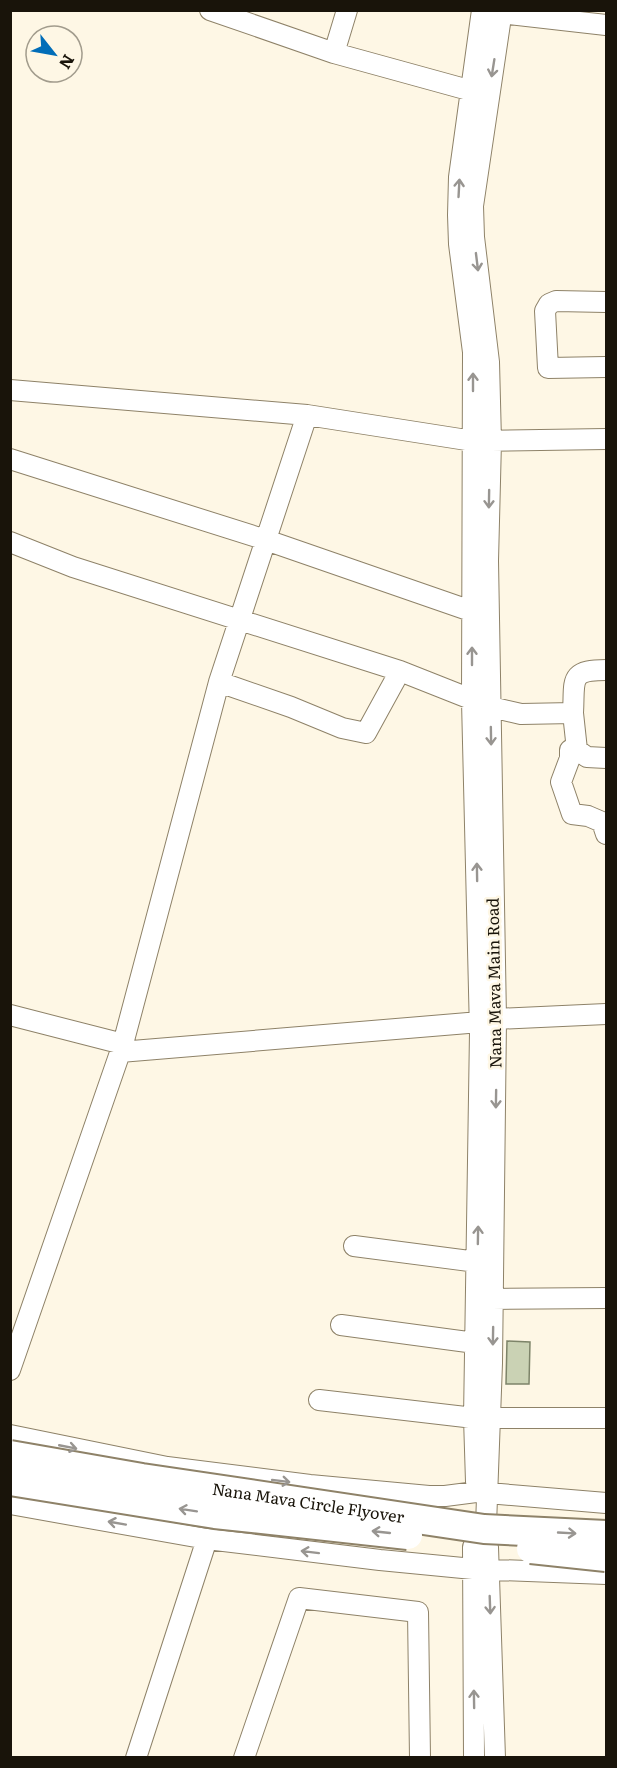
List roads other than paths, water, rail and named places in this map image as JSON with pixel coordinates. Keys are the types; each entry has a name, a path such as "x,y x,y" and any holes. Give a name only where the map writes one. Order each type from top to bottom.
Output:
{"highway":[{"name":"Nana Mava Circle Flyover","path":"10,1455 142,1478 484,1529 606,1535"},
{"name":"Nana Mava Circle Flyover","path":"10,1481 215,1514 606,1557"}],"street":[{"path":"210,10 334,53 480,93"},
{"path":"334,53 347,10"},
{"path":"480,93 481,11 606,25"},
{"path":"482,441 459,244 459,177 502,12"},
{"path":"606,302 556,301 549,304 545,311 548,368 606,367"},
{"path":"10,390 307,416 482,441 606,439"},
{"path":"10,1370 121,1048 219,682 307,416"},
{"name":"Nana Mava Main Road","path":"481,1569 480,1547 468,1540 468,1532 482,1525 482,1418 476,1343 477,1262 488,1021 472,701 471,611 482,441"},
{"name":"Nana Mava Main Road","path":"482,441 488,561 491,707 488,1021 493,1299 482,1418"},
{"path":"10,459 266,540 471,611"},
{"path":"10,542 73,567 400,671 491,707 521,714 573,713"},
{"path":"606,670 588,670 576,677 573,713 576,750 587,757 606,758"},
{"path":"219,682 291,707 342,728 366,733 400,671"},
{"path":"570,750 570,758 561,782 572,814 588,816 602,822 606,834"},
{"path":"10,1014 121,1048 606,1014"},
{"path":"354,1246 477,1262"},
{"path":"493,1299 606,1298"},
{"path":"341,1325 476,1343"},
{"path":"319,1400 482,1418 606,1418"},
{"path":"10,1435 167,1467 310,1485 429,1496 482,1492 606,1503"},
{"path":"10,1504 207,1539 380,1560 481,1569 606,1574"},
{"path":"136,1758 207,1539"},
{"path":"474,1758 481,1569"},
{"path":"481,1569 495,1758"},
{"path":"244,1758 299,1598 418,1612 420,1758"}]}
